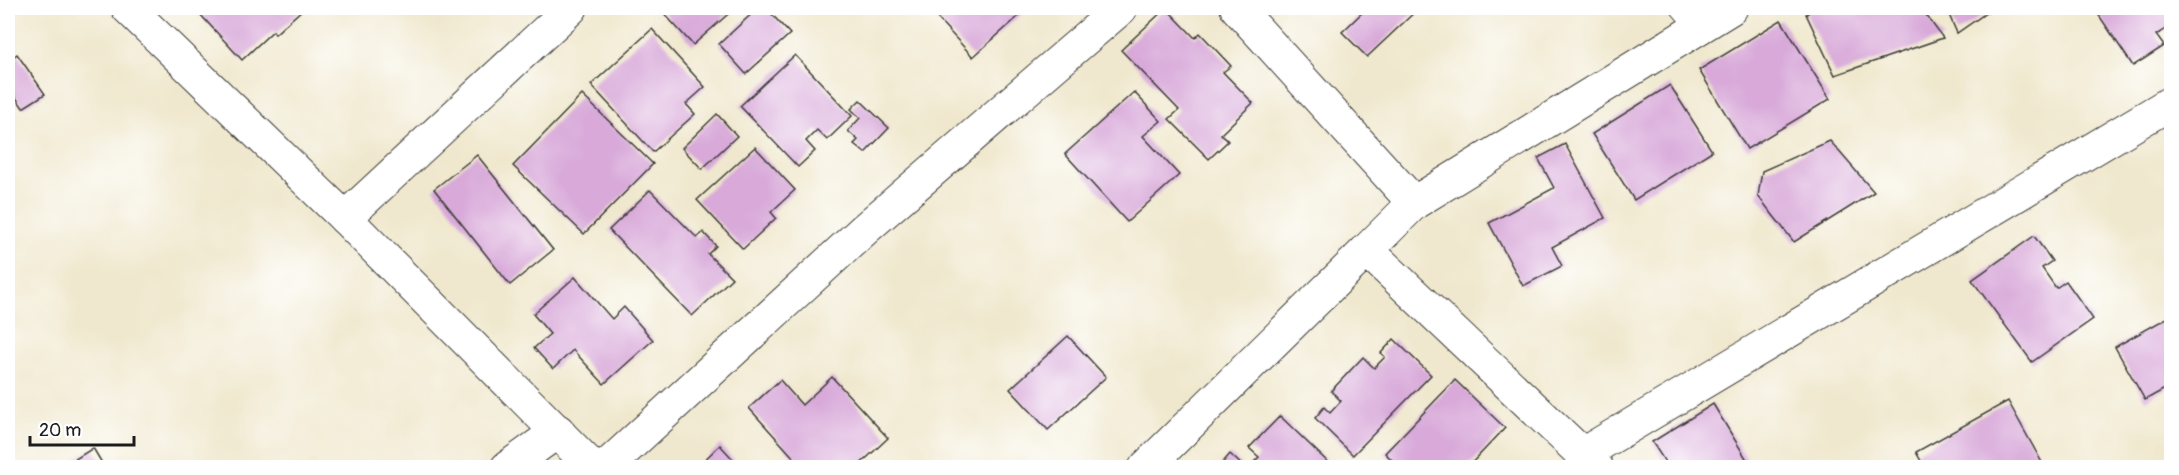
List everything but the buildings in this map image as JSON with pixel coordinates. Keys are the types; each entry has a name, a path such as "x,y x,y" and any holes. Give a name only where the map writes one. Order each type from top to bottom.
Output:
{"street":[{"path":"128,8 345,218 593,468"},
{"path":"345,218 571,8"},
{"path":"605,468 866,228 1121,8"},
{"path":"1237,8 1414,203"},
{"path":"1145,468 1414,203 1690,17 1731,8"},
{"path":"1367,250 1590,461 2172,102"},
{"path":"507,468 558,431"}]}
